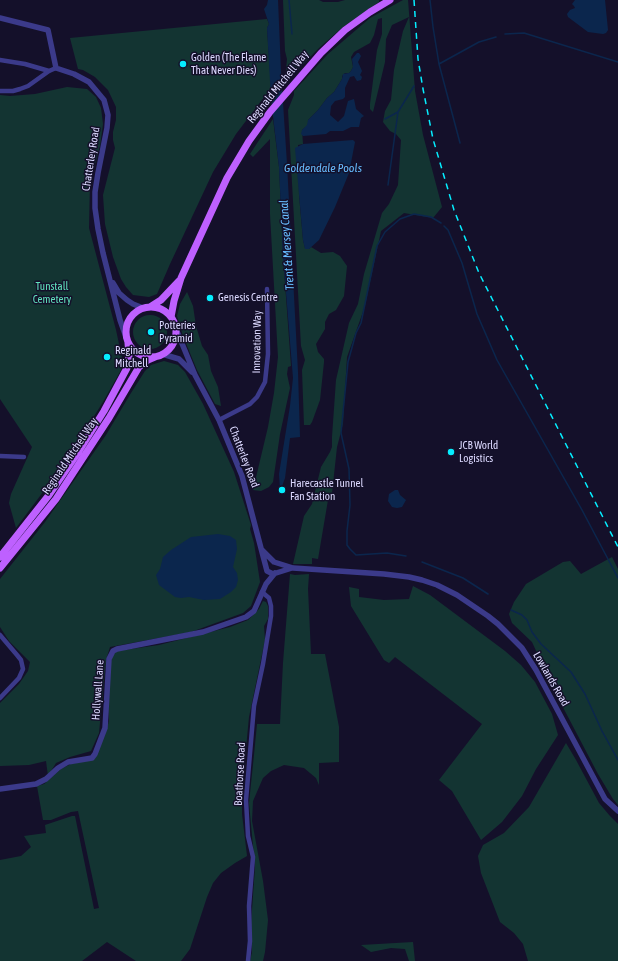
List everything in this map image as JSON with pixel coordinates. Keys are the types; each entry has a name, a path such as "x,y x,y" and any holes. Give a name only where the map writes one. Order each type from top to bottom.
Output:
{"main road":[{"name":"Reginald Mitchell Way","path":"171,317 181,278 228,178 249,141 290,87 344,30 378,6 390,0"},
{"name":"Reginald Mitchell Way","path":"146,307 161,300 181,278"},
{"path":"146,307 163,310 171,317 176,329 176,337 172,345 158,356 141,355 132,348 127,340 126,328 129,320 134,313 146,307"},
{"name":"Reginald Mitchell Way","path":"0,557 49,495 79,451 104,410 129,363 127,340"},
{"name":"Reginald Mitchell Way","path":"0,568 56,499 109,418 139,368 148,360 158,356"}],"street":[{"path":"0,18 48,30 56,68 49,71 28,86 13,91 0,91"},
{"path":"0,60 25,64 49,71"},
{"name":"Chatterley Road","path":"56,68 74,74 90,82 104,100 107,108 107,128 95,192 95,208 99,235 119,315 127,340"},
{"name":"Chatterley Road","path":"111,280 119,292 127,300 133,304 146,307"},
{"name":"Innovation Way","path":"219,420 250,404 258,397 265,382 268,354 267,289"},
{"name":"Chatterley Road","path":"176,329 195,375 219,420 242,476 267,567"},
{"name":"Chatterley Road","path":"158,356 179,359 195,375"},
{"path":"0,456 20,458"},
{"name":"Chatterley Road","path":"262,550 275,562"},
{"path":"275,562 278,566 276,572 270,573 267,567 269,563 275,562"},
{"name":"Lowlands Road","path":"275,562 293,568 409,577 437,585 457,595 488,616 518,644 533,665 606,799 618,811"},
{"name":"Hollywall Lane","path":"266,584 267,567"},
{"name":"Lowlands Road","path":"276,572 293,568"},
{"name":"Hollywall Lane","path":"0,789 36,784 46,779 58,768 68,762 92,758 105,728 109,659 113,651 192,634 246,617 254,611 266,584 276,572"},
{"name":"Boathorse Road","path":"248,961 250,941 249,906 252,857 248,836 246,800 254,706 271,616 269,598 262,592"},
{"path":"0,635 21,660 23,669 19,678 0,698"},
{"path":"0,638 6,643"}],"green space":[{"path":"283,0 319,0 323,2 338,2 345,0 379,0 379,2 343,27 319,48 286,83 287,59 285,51"},
{"path":"403,0 408,0 415,91 423,135 442,207 433,218 404,213 381,231 365,306 347,357 343,424 337,447 332,493 329,494 318,559 312,558 312,564 293,564 304,516 312,504 321,467 332,447 336,380 349,323 358,304 364,274 382,213 389,204 398,185 401,140 396,134 390,131 383,122 385,111 391,100 394,70 403,31 409,17 392,25 386,39 385,62 373,112 370,109 370,104 377,50 382,34 382,18 378,19 374,35 370,43 354,52 351,57 353,67 351,71 342,76 342,79 334,92 308,120 308,125 302,130 303,144 298,145 299,195 305,248 309,249 311,247 321,253 333,252 340,256 347,266 344,296 336,310 329,314 325,322 325,329 316,344 318,352 324,359 324,362 320,400 310,425 304,425 302,370 305,360 301,346 288,110 294,95 294,91 328,54 370,18"},
{"path":"267,19 269,24 267,28 271,88 236,134 213,172 157,294 149,297 133,295 121,279 113,257 105,224 103,195 115,148 113,132 116,120 116,107 108,90 95,77 83,70 78,69 70,38"},
{"name":"Tunstall Cemetery","path":"67,87 87,89 96,97 101,108 103,124 100,146 90,182 89,228 116,330 122,365 121,370 103,402 72,451 16,528 9,503 11,494 32,447 0,399 0,95 10,96 35,94"},
{"path":"273,119 279,167 283,256 291,366 288,367 287,374 290,388 280,434 273,482 269,487 261,491 253,490 268,427 278,357 270,214 270,139 253,157 250,154"},
{"path":"187,292 193,306 196,326 202,346 208,355 211,371 218,387 221,406 215,404 197,370 183,336 177,316 180,304"},
{"path":"147,315 153,315 162,320 166,326 166,338 162,344 153,349 147,349 138,344 133,335 133,329 138,320"},
{"path":"164,361 178,365 185,372 203,404 234,472 251,525 250,529 254,543 260,582 251,606 243,613 191,632 110,647 106,660 99,733 91,751 56,763 48,776 46,761 29,765 0,766 0,703 19,684 28,671 30,662 9,641 0,627 0,579 45,522 106,435 145,371 151,365"},
{"path":"612,557 618,569 618,805 598,774 556,694 532,642 512,623 509,614 514,602 526,584 563,562 570,561 581,574"},
{"path":"290,574 309,574 308,589 311,654 325,654 339,727 339,762 319,763 319,785 316,778 304,768 284,765 271,771 263,778 253,801 252,821 263,881 268,920 263,961 250,961 252,952 251,924 255,867 249,803 257,724 280,724"},
{"path":"413,586 430,595 505,651 521,665 535,682 552,714 558,735 536,769 522,796 502,822 481,840 452,791 439,780 482,724 395,657 389,663 384,660 351,606 349,587 359,589 359,597 384,600 409,599"},
{"path":"263,601 266,602 268,606 268,619 264,626 265,640 249,717 242,790 242,814 247,856 221,873 213,883 190,949 181,961 136,961 107,942 82,961 0,961 0,860 21,856 31,847 24,836 46,833 45,825 75,816 94,909 99,908 78,811 71,812 51,820 43,820 37,786 44,784 61,769 71,764 94,759 105,735 109,721 108,705 112,656 117,651 159,645 230,627 248,620 259,609"},
{"path":"566,743 599,803 618,824 618,961 528,961 523,944 514,933 500,922 481,873 478,856 483,845 504,833 529,807"},
{"path":"413,942 415,961 409,961 405,949 391,948 371,952 361,945"}],"water":[{"name":"Trent & Mersey Canal","path":"268,0 278,0 298,372 300,437 290,438 285,478 281,489 279,474 293,378 283,256 279,167 271,99 267,28 269,24 264,9"},
{"path":"575,0 605,0 608,30 606,33 588,32 568,17 567,14 570,10 575,8 572,4"},
{"name":"Goldendale Pools","path":"357,53 361,56 358,62 362,71 360,75 362,77 361,80 357,81 354,76 350,77 345,88 345,97 335,101 331,106 330,115 338,122 344,116 348,101 354,99 356,109 364,116 361,118 359,127 351,127 343,131 330,131 326,134 303,136 301,134 302,130 307,125 308,120 334,92 342,79 343,74 351,71 353,67 352,59"},
{"name":"Goldendale Pools","path":"353,140 355,142 349,173 335,207 319,240 309,249 305,249 295,148 303,144"},
{"path":"395,490 398,490 400,495 406,500 402,507 392,507 388,501 389,494"},
{"path":"218,534 230,536 236,540 237,549 233,567 237,573 238,580 236,587 231,592 220,599 204,600 189,597 181,598 175,597 159,585 156,575 160,569 163,557 171,550 191,537"}],"waterway":[{"path":"289,0 292,34"},
{"path":"430,0 439,64 460,143"},
{"path":"505,34 524,33 618,62"},
{"path":"439,64 479,42 496,37"},
{"path":"388,185 398,112 414,86"},
{"path":"385,119 398,112"},
{"path":"406,556 387,553 356,555 347,545 350,505 349,469 341,433 348,362 356,333 361,323 377,246 385,232 400,219 414,214 431,217 441,223"},
{"path":"444,226 448,230 462,263 477,314 497,360 582,510 618,578"},
{"path":"422,562 463,578 488,594"},
{"path":"511,610 522,615 527,620 532,632 541,644 571,672 585,694 602,731 618,760"}],"railway":[{"path":"414,0 418,59 423,89 433,139 454,210 479,273 618,547"}],"place":[{"name":"Golden (The Flame That Never Dies)","path":"183,64"},
{"name":"Genesis Centre","path":"210,298"},
{"name":"Potteries Pyramid","path":"151,332"},
{"name":"Reginald Mitchell","path":"107,357"},
{"name":"JCB World Logistics","path":"451,452"},
{"name":"Harecastle Tunnel Fan Station","path":"282,490"}]}
